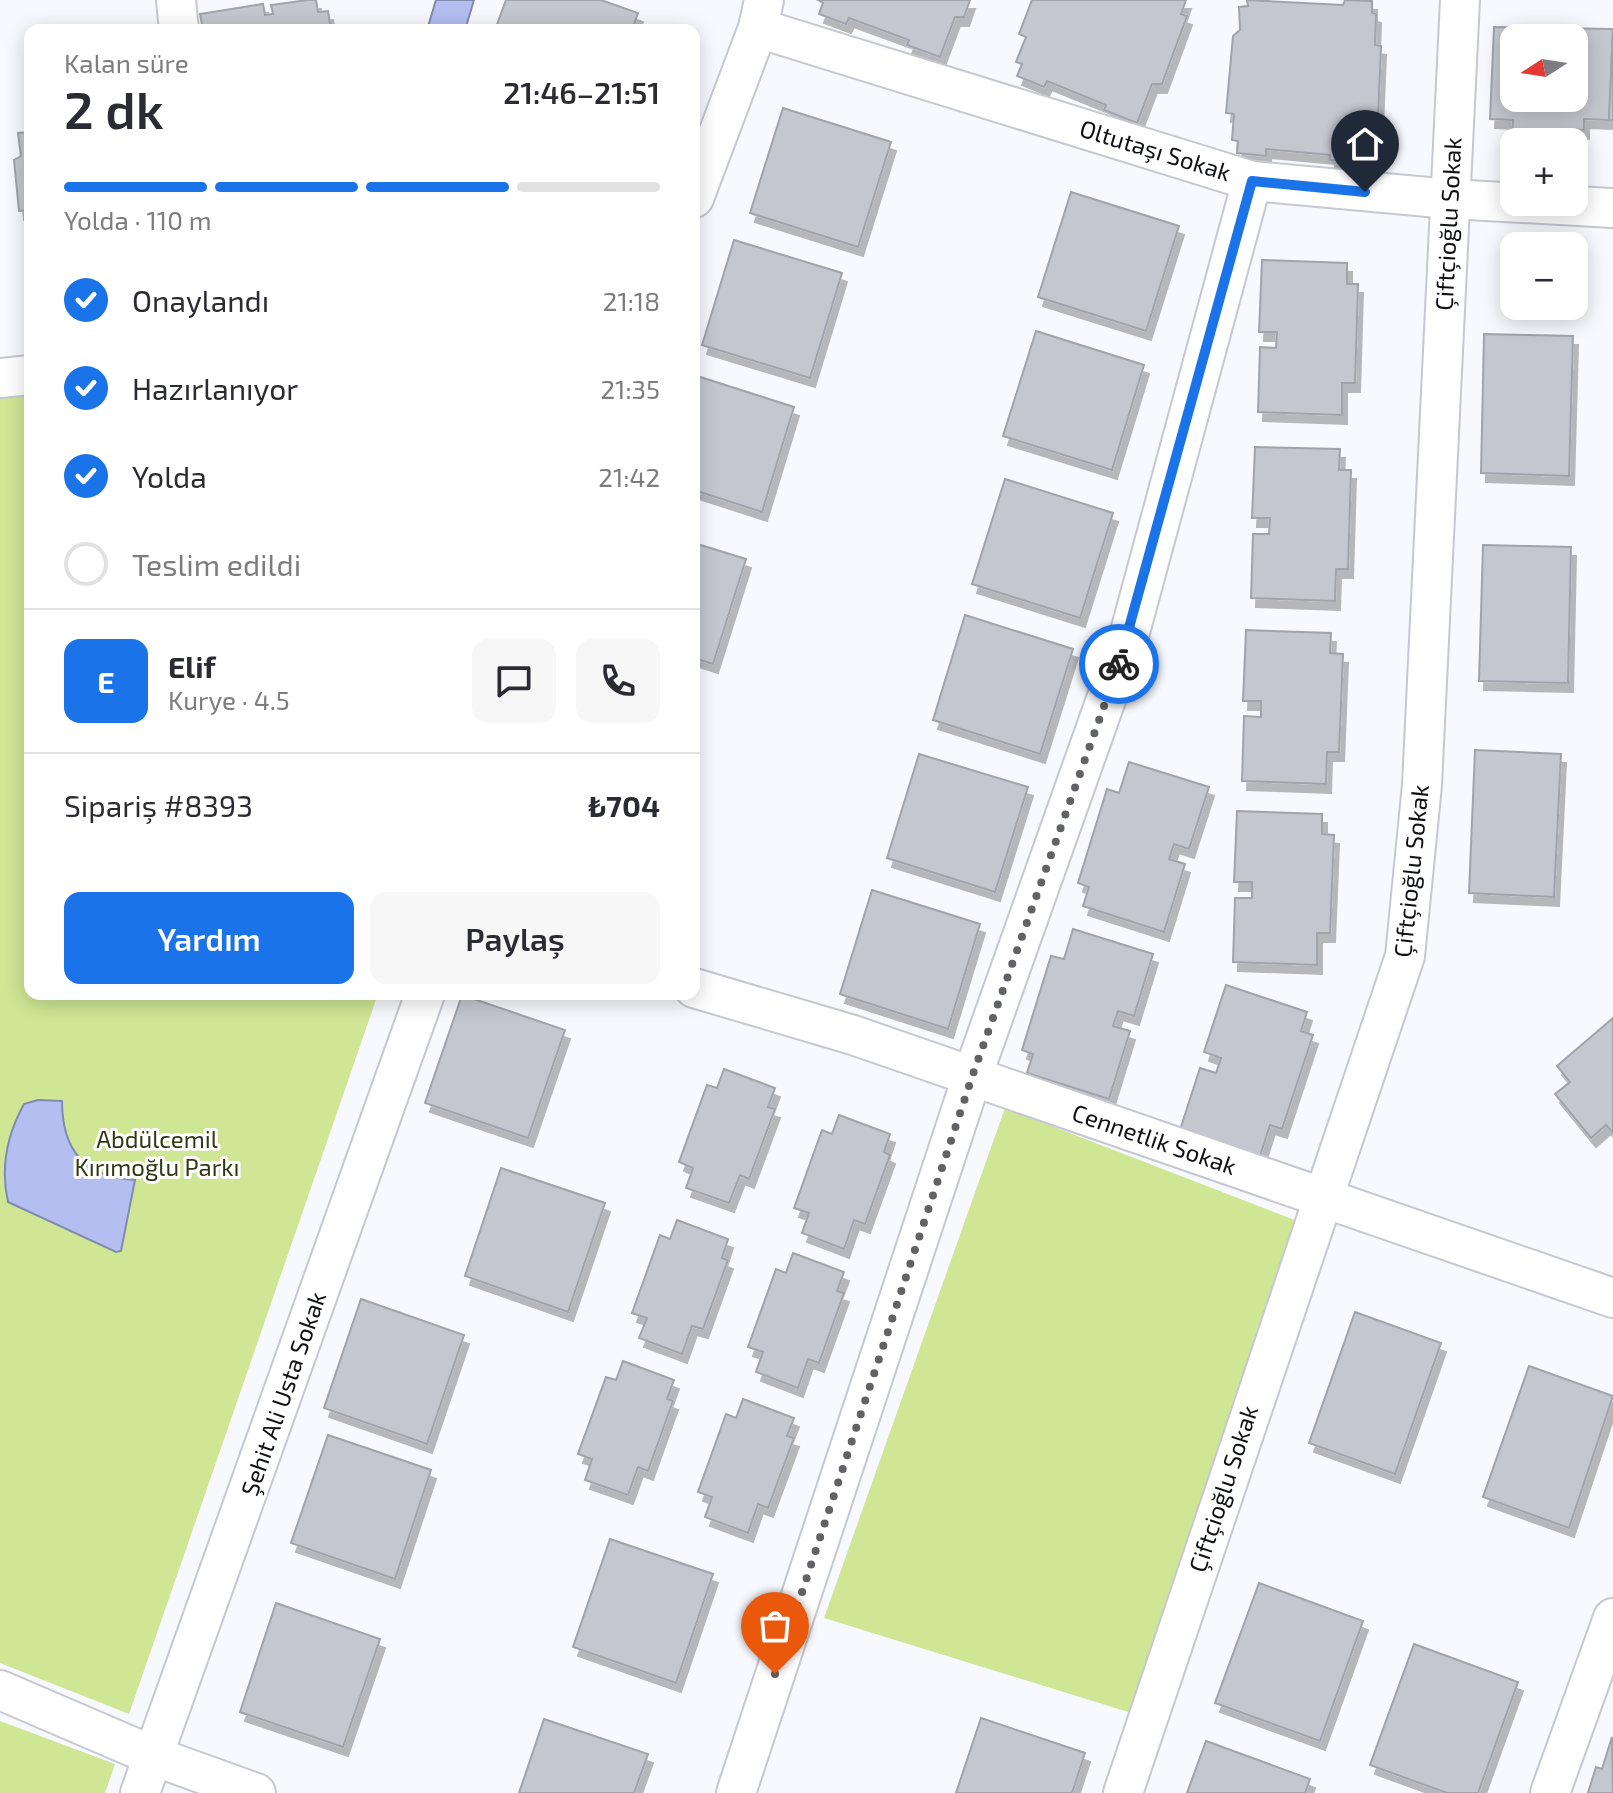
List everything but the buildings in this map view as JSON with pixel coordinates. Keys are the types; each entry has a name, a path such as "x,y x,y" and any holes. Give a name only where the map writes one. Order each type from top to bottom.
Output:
{"street":[{"path":"176,0 178,24"},
{"name":"Çiftçioğlu Sokak","path":"1123,1793 1405,956 1422,785 1460,0"},
{"path":"700,182 761,14"},
{"name":"Oltutaşı Sokak","path":"761,14 1252,181 1450,199 1613,208"},
{"path":"736,1793 972,1077 1130,632 1252,181"},
{"path":"0,378 24,376"},
{"name":"Cennetlik Sokak","path":"700,990 853,1035 1613,1298"},
{"name":"Şehit Ali Usta Sokak","path":"140,1793 156,1757 423,1000"},
{"path":"1550,1793 1613,1618"},
{"path":"0,1690 156,1757 256,1793"}],"green space":[{"name":"Abdülcemil Kırımoğlu Parkı","path":"24,383 24,1000 376,1000 129,1714 0,1663 0,385"},
{"path":"1005,1108 1300,1222 1138,1715 824,1618"},
{"path":"0,1721 115,1764 105,1793 0,1793"}],"water":[{"path":"436,0 474,0 467,24 429,24"},
{"path":"38,1100 62,1101 66,1134 80,1158 90,1167 118,1178 135,1180 121,1251 116,1252 8,1202 5,1164 9,1139 24,1104"}],"way so far":[{"path":"775,1674 972,1077 1119,664"}],"route":[{"path":"1119,664 1252,181 1365,192"}]}
